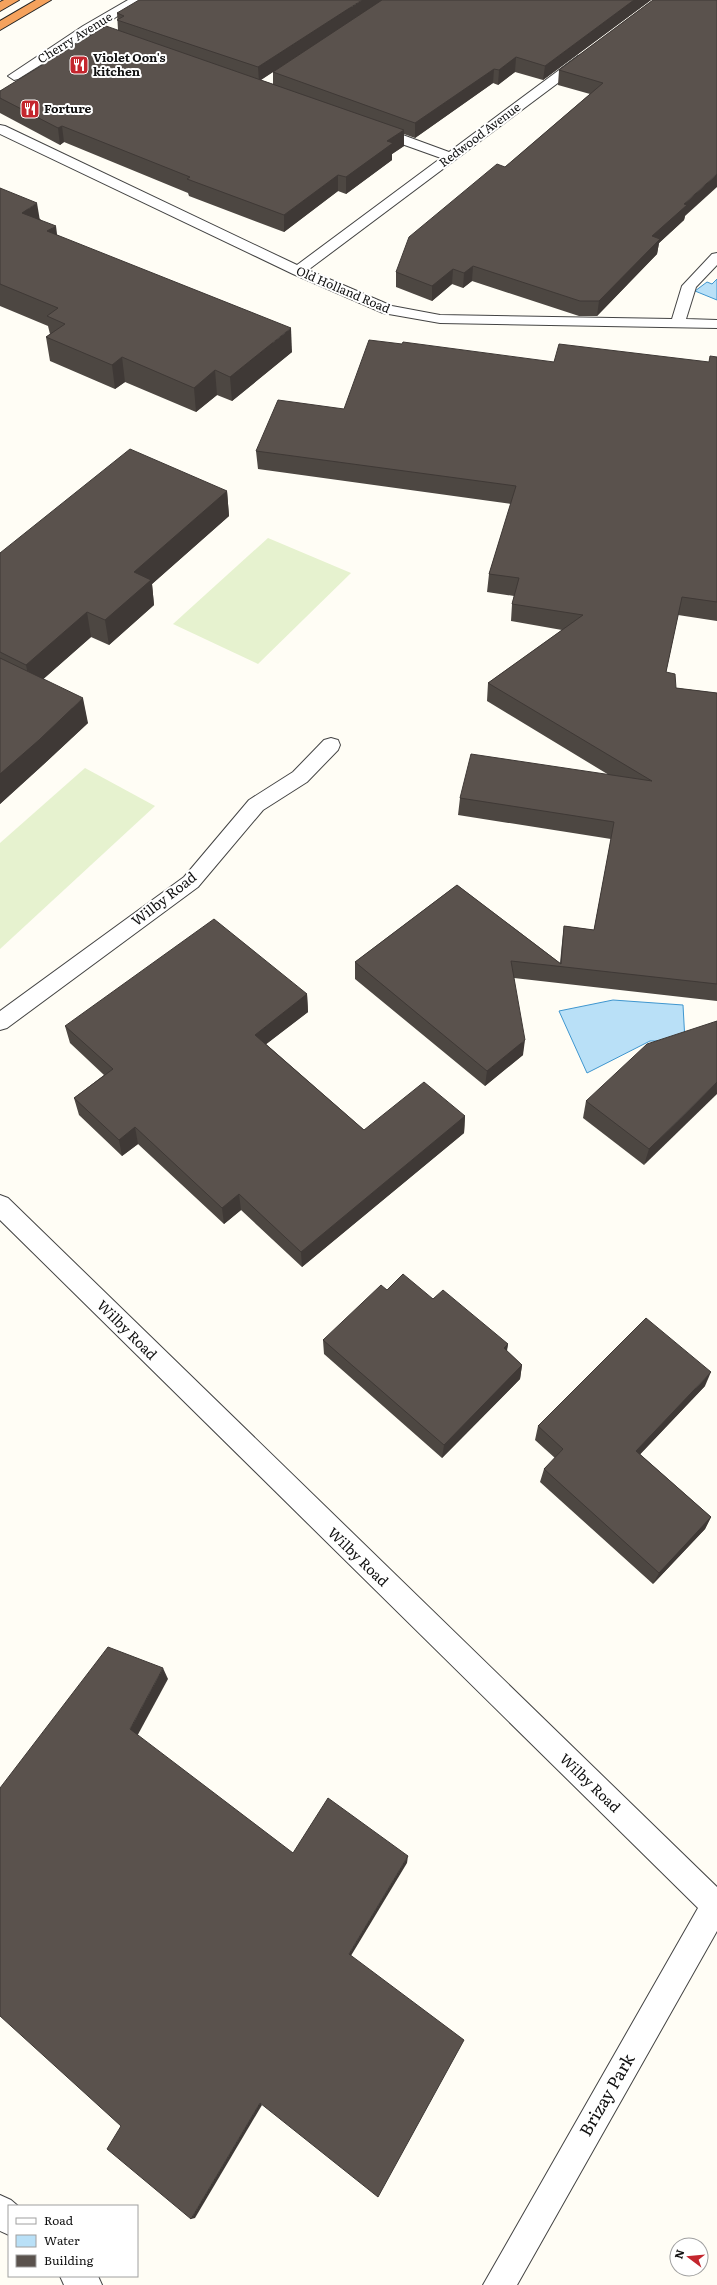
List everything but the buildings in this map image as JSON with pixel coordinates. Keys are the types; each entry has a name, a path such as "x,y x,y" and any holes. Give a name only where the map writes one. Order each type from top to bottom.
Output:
{"highway":[{"path":"0,7 13,0"},
{"path":"0,26 45,0"}],"street":[{"name":"Cherry Avenue","path":"14,76 87,29 136,0"},
{"path":"87,29 135,46"},
{"name":"Redwood Avenue","path":"298,270 593,51"},
{"path":"365,126 450,157"},
{"name":"Old Holland Road","path":"0,129 298,270 388,310 440,319 678,322 717,324"},
{"path":"678,322 689,286 717,257"},
{"name":"Wilby Road","path":"0,1022 191,882 256,805 300,777 331,745"},
{"name":"Wilby Road","path":"0,1205 716,1906"},
{"name":"Brizay Park","path":"499,2285 716,1906"},
{"path":"0,2211 8,2218"},
{"path":"77,2277 86,2285"}],"green space":[{"path":"268,538 351,573 258,664 173,624"},
{"path":"85,768 155,806 0,949 0,843"}],"water":[{"path":"717,279 717,300 695,291 707,282 712,284"},
{"path":"613,1000 683,1005 685,1041 650,1041 587,1073 559,1011"}],"place":[{"name":"Violet Oon's kitchen","path":"79,65"},
{"name":"Forture","path":"30,109"}]}
